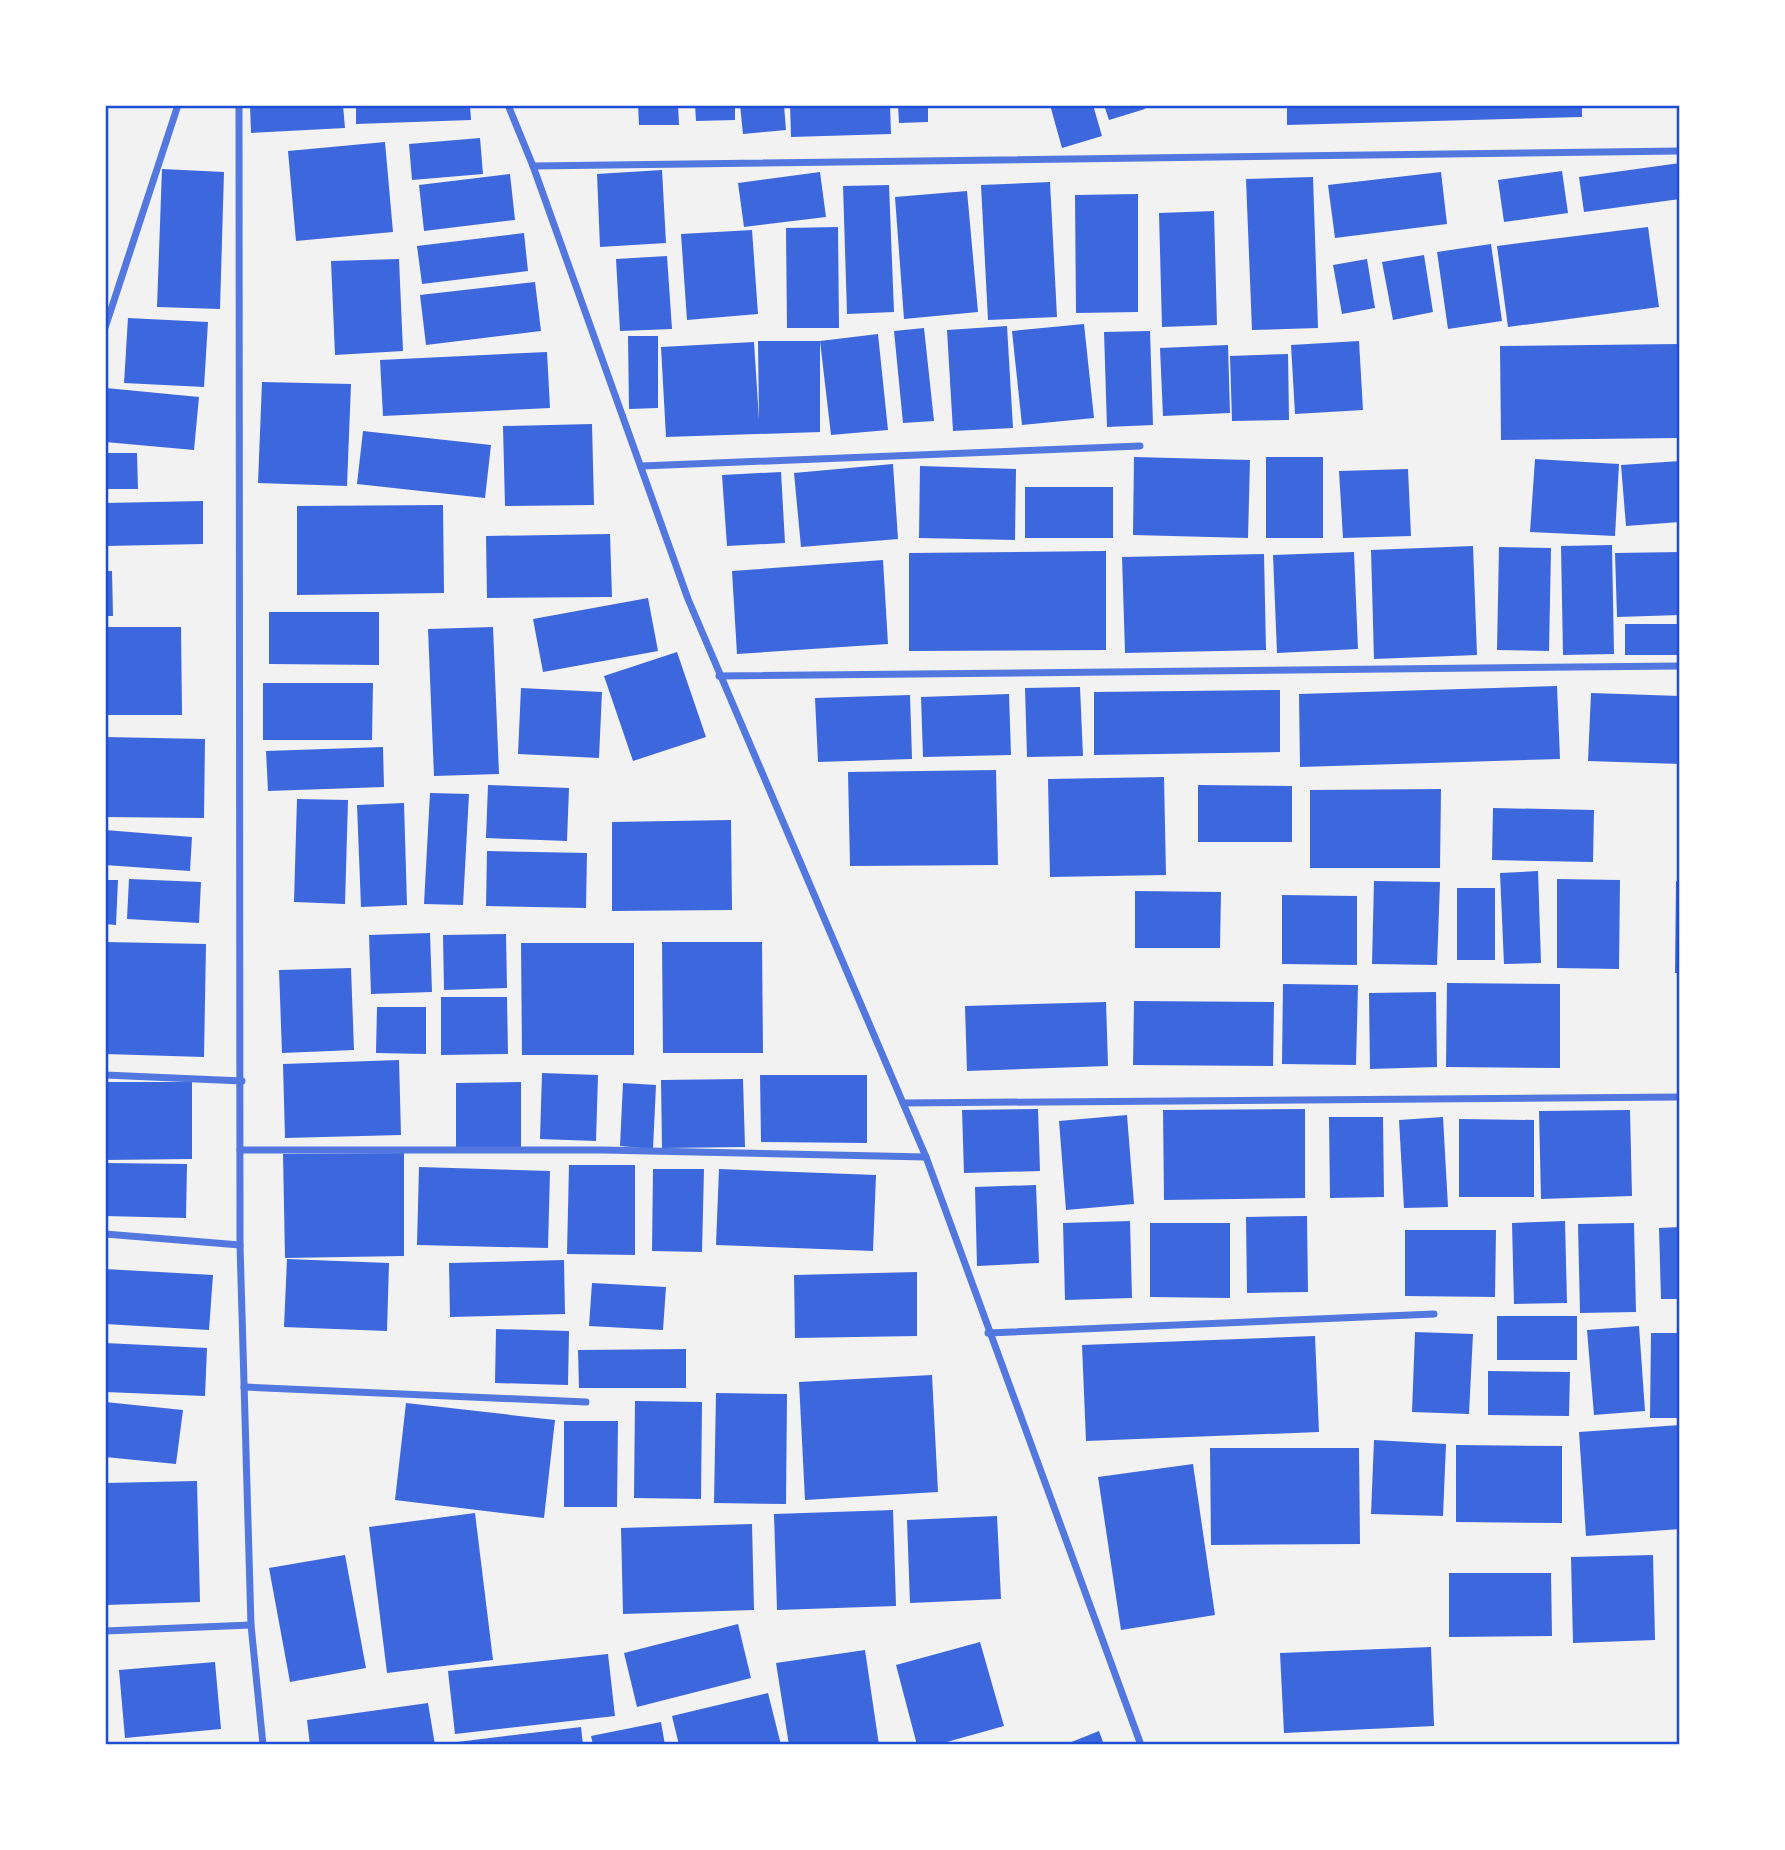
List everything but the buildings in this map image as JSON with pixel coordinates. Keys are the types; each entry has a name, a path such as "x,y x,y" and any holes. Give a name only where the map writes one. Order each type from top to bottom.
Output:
{"street":[{"path":"105,327 178,105"},
{"path":"239,105 242,1081 240,1245 251,1625 263,1745"},
{"path":"508,105 533,166 688,599 926,1157 988,1333 1141,1745"},
{"path":"533,166 1680,151"},
{"path":"642,466 1140,446"},
{"path":"719,676 1680,666"},
{"path":"105,1075 242,1081"},
{"path":"903,1103 1680,1097"},
{"path":"240,1150 603,1150 926,1157"},
{"path":"105,1234 240,1245"},
{"path":"988,1333 1434,1314"},
{"path":"244,1387 586,1402"},
{"path":"105,1631 251,1625"}]}
